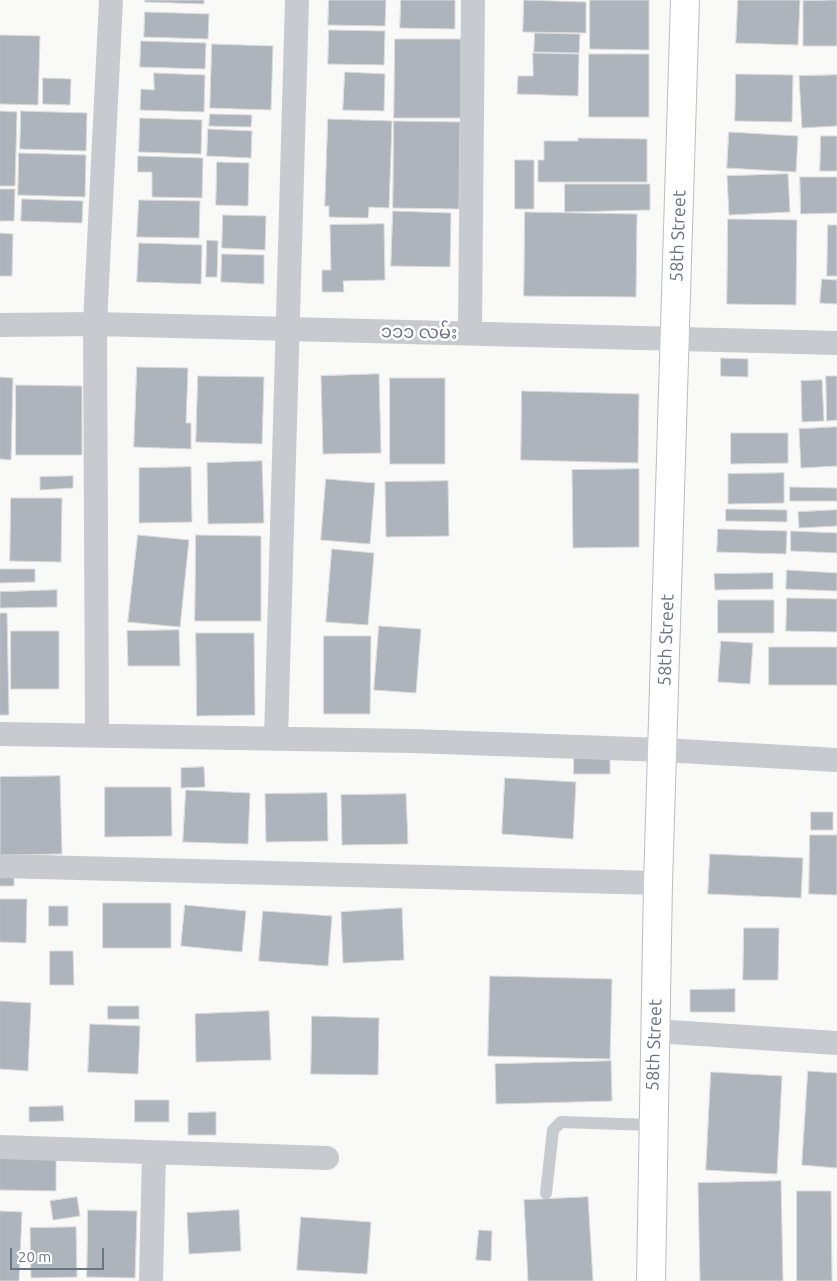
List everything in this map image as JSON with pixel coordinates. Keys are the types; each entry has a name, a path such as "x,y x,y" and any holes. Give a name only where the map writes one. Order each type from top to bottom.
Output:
{"main road":[{"name":"58th Street","path":"651,1281 652,1125 658,883 685,0"}],"street":[{"path":"97,736 95,324 111,0"},
{"path":"276,739 297,0"},
{"path":"470,333 473,0"},
{"name":"၁၁၁ လမ်း","path":"0,325 95,324 837,343"},
{"path":"0,734 412,741 663,750 837,760"},
{"path":"0,866 658,883"},
{"path":"655,1031 837,1043"},
{"path":"0,1148 327,1158"},
{"path":"151,1281 154,1154"}],"lane":[{"path":"546,1193 553,1130 561,1122 652,1125"}],"building":[{"path":"145,0 204,0 204,4 145,2"},
{"path":"329,0 386,0 385,26 328,25"},
{"path":"401,0 455,0 455,29 400,28"},
{"path":"524,0 586,2 586,33 523,32"},
{"path":"590,0 649,0 649,50 590,49"},
{"path":"738,0 800,0 798,45 736,43"},
{"path":"837,0 837,46 803,46 803,1"},
{"path":"145,12 209,14 208,39 144,37"},
{"path":"329,30 385,31 384,65 328,64"},
{"path":"535,33 580,34 579,53 534,52"},
{"path":"0,35 40,36 38,105 0,104"},
{"path":"395,39 461,39 461,118 394,118"},
{"path":"141,41 206,43 205,69 140,67"},
{"path":"212,44 273,46 271,110 210,108"},
{"path":"533,53 579,54 578,96 517,94 518,76 533,76"},
{"path":"589,54 649,54 649,117 589,117"},
{"path":"345,72 385,74 384,111 343,110"},
{"path":"154,73 205,75 204,112 140,110 141,89 154,90"},
{"path":"736,74 793,75 792,122 735,121"},
{"path":"837,75 837,126 802,128 799,76"},
{"path":"43,78 71,79 70,105 43,104"},
{"path":"0,111 17,112 15,186 0,186"},
{"path":"21,111 87,113 86,151 20,149"},
{"path":"210,114 252,115 251,127 209,126"},
{"path":"140,118 202,120 201,154 139,152"},
{"path":"328,119 392,121 389,208 369,207 368,218 329,217 329,206 325,206"},
{"path":"394,121 460,122 459,209 393,208"},
{"path":"208,129 252,131 251,158 207,156"},
{"path":"729,132 798,136 796,172 727,168"},
{"path":"821,136 837,136 837,171 820,171"},
{"path":"578,138 647,139 647,182 538,182 538,160 544,160 544,141 578,141"},
{"path":"19,153 86,155 85,197 18,195"},
{"path":"138,156 203,158 202,198 152,197 152,172 138,172"},
{"path":"515,160 534,160 534,209 515,209"},
{"path":"217,162 249,163 248,206 216,205"},
{"path":"788,174 790,212 729,215 727,176"},
{"path":"800,177 837,177 837,213 801,214"},
{"path":"565,184 650,184 650,210 565,212"},
{"path":"0,189 15,189 14,221 0,221"},
{"path":"22,199 83,201 82,223 21,221"},
{"path":"139,200 200,201 199,238 137,237"},
{"path":"393,211 451,213 450,267 391,266"},
{"path":"525,212 637,214 636,297 524,296"},
{"path":"223,215 266,216 265,250 222,248"},
{"path":"728,219 797,220 796,305 727,304"},
{"path":"384,224 385,280 343,281 344,292 322,292 322,270 331,270 330,225"},
{"path":"828,225 837,225 837,276 827,276"},
{"path":"0,233 13,234 12,276 0,276"},
{"path":"207,240 218,241 217,277 206,277"},
{"path":"139,243 202,245 201,284 137,282"},
{"path":"222,254 264,255 264,284 221,282"},
{"path":"822,279 837,280 837,304 820,303"},
{"path":"721,358 748,359 748,377 721,376"},
{"path":"137,367 188,368 186,423 191,423 191,449 134,447"},
{"path":"379,374 381,453 323,454 321,376"},
{"path":"198,376 264,377 262,444 196,442"},
{"path":"826,376 837,376 837,420 827,421"},
{"path":"0,377 13,378 11,460 0,459"},
{"path":"390,378 445,378 445,464 390,464"},
{"path":"822,380 824,421 802,422 801,381"},
{"path":"16,385 82,386 82,455 16,455"},
{"path":"522,391 639,394 638,463 521,460"},
{"path":"837,427 837,466 801,468 799,429"},
{"path":"731,433 788,433 788,463 731,464"},
{"path":"262,461 264,523 208,524 207,463"},
{"path":"191,467 192,522 139,523 139,468"},
{"path":"639,469 639,547 573,548 572,470"},
{"path":"784,473 784,503 728,504 728,474"},
{"path":"73,476 73,488 40,490 40,477"},
{"path":"326,479 375,483 370,544 321,540"},
{"path":"448,481 449,536 386,537 385,482"},
{"path":"790,487 837,488 837,501 790,501"},
{"path":"11,498 62,498 61,562 10,561"},
{"path":"726,509 787,510 787,522 726,521"},
{"path":"837,510 837,526 799,528 798,512"},
{"path":"718,529 787,531 786,554 717,552"},
{"path":"791,531 837,533 837,553 791,551"},
{"path":"138,535 189,540 180,627 128,622"},
{"path":"196,535 261,536 261,621 195,621"},
{"path":"332,549 374,553 368,625 326,622"},
{"path":"0,569 35,569 35,582 0,583"},
{"path":"787,570 837,573 837,591 786,589"},
{"path":"773,573 773,589 715,590 714,574"},
{"path":"57,590 57,607 0,608 0,592"},
{"path":"787,598 837,599 837,632 786,631"},
{"path":"718,600 774,600 774,633 718,633"},
{"path":"0,613 7,613 9,715 0,715"},
{"path":"379,626 421,629 416,693 374,690"},
{"path":"179,630 180,666 128,666 127,631"},
{"path":"11,631 59,631 59,689 11,689"},
{"path":"196,633 254,633 255,715 197,716"},
{"path":"324,636 371,636 370,714 324,714"},
{"path":"721,641 753,643 750,684 718,682"},
{"path":"769,647 837,647 837,685 769,685"},
{"path":"574,753 610,753 610,774 574,774"},
{"path":"204,767 205,787 181,788 181,768"},
{"path":"60,776 62,854 0,855 0,777"},
{"path":"505,778 576,782 573,839 502,834"},
{"path":"105,787 171,787 172,836 105,837"},
{"path":"186,790 250,793 248,844 183,842"},
{"path":"327,793 328,841 266,842 265,794"},
{"path":"406,794 408,844 342,845 341,795"},
{"path":"811,812 833,812 833,830 811,830"},
{"path":"810,835 837,835 837,895 809,894"},
{"path":"710,854 803,858 801,898 708,894"},
{"path":"0,875 14,876 14,886 0,886"},
{"path":"0,899 27,899 26,943 0,942"},
{"path":"103,903 171,903 171,948 103,948"},
{"path":"185,905 246,911 242,952 181,946"},
{"path":"49,906 68,906 68,926 49,926"},
{"path":"402,908 404,960 343,963 341,912"},
{"path":"263,911 332,916 328,966 259,961"},
{"path":"744,928 779,928 778,980 743,980"},
{"path":"50,951 73,951 74,985 50,985"},
{"path":"490,976 612,979 610,1059 488,1056"},
{"path":"735,989 735,1012 690,1012 690,990"},
{"path":"0,1001 31,1003 28,1071 0,1069"},
{"path":"108,1006 139,1006 139,1019 108,1019"},
{"path":"269,1011 271,1060 196,1062 195,1014"},
{"path":"312,1016 379,1018 378,1075 311,1074"},
{"path":"90,1024 140,1026 138,1074 88,1072"},
{"path":"611,1061 612,1101 496,1104 495,1064"},
{"path":"808,1071 837,1073 837,1168 802,1165"},
{"path":"711,1072 782,1076 777,1174 706,1170"},
{"path":"135,1100 169,1100 169,1122 135,1122"},
{"path":"63,1106 64,1121 29,1122 29,1107"},
{"path":"216,1112 216,1135 188,1135 188,1113"},
{"path":"0,1158 56,1159 56,1191 0,1190"},
{"path":"781,1181 783,1281 700,1281 698,1183"},
{"path":"797,1191 831,1191 832,1281 797,1281"},
{"path":"77,1197 80,1216 53,1220 50,1201"},
{"path":"588,1197 593,1281 528,1281 524,1200"},
{"path":"88,1210 137,1211 135,1278 87,1277"},
{"path":"239,1210 241,1251 189,1254 187,1213"},
{"path":"0,1211 22,1212 19,1281 0,1281"},
{"path":"301,1217 371,1222 367,1274 297,1270"},
{"path":"76,1227 77,1277 31,1278 30,1228"},
{"path":"479,1230 492,1231 491,1261 476,1260"}]}
